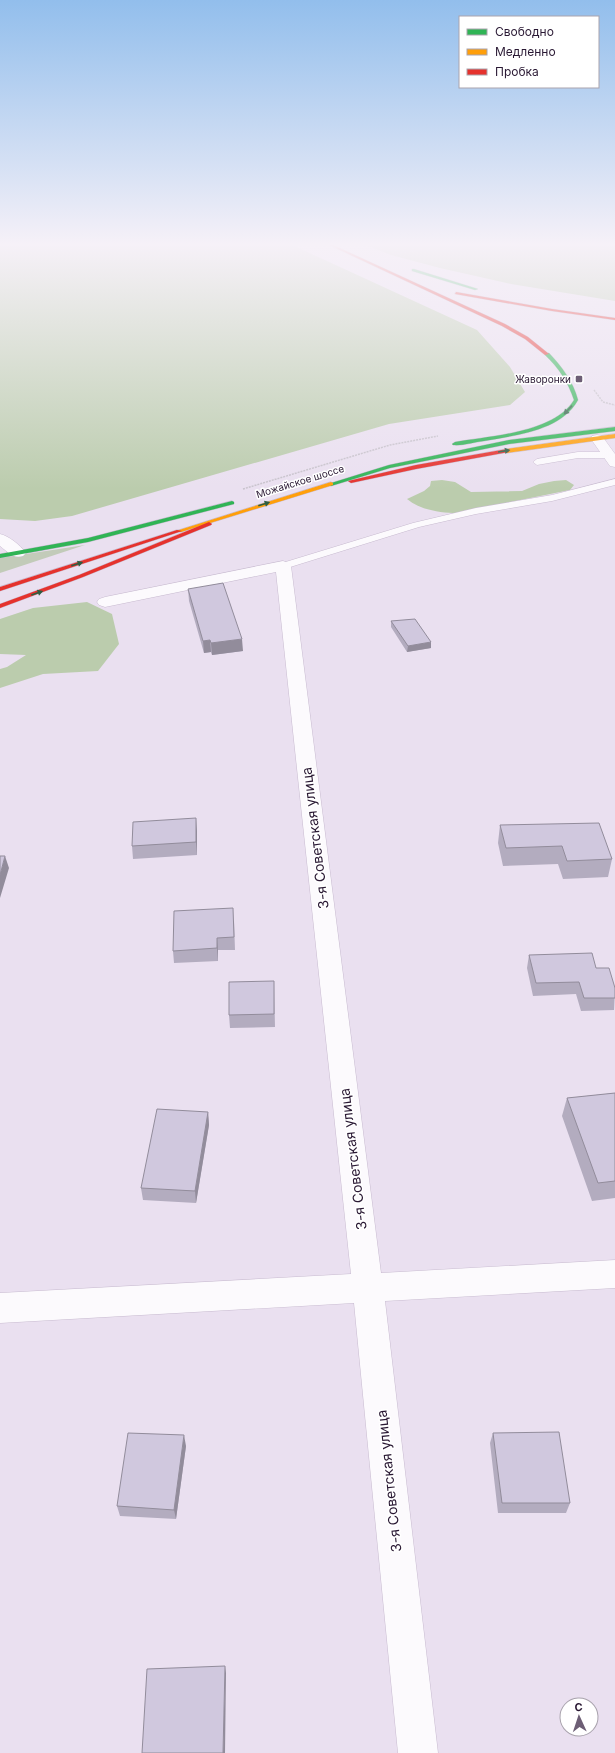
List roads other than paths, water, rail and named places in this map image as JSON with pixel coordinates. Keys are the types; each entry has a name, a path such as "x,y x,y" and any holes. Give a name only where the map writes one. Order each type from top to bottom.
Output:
{"main road":[{"path":"373,462 522,430 553,421 563,416 571,408 576,400 574,392 552,360 528,339 503,326"},
{"path":"455,444 615,422"},
{"name":"Можайское шоссе","path":"0,589 240,511 382,468 464,450 517,441 615,429"},
{"path":"288,496 442,461 615,436"},
{"path":"0,556 57,547 121,533 235,502 90,549"},
{"path":"0,606 75,578 240,511"}],"street":[{"path":"597,438 613,459"},
{"path":"0,538 18,554"},
{"path":"105,602 283,566"},
{"name":"3-я Советская улица","path":"283,566 368,1288 418,1753"},
{"path":"0,1308 615,1274"}],"lane":[{"path":"537,462 578,455 613,459"},
{"path":"283,566 416,524 476,511 552,498 615,482"}],"place":[{"name":"Жаворонки","path":"579,379"}]}
